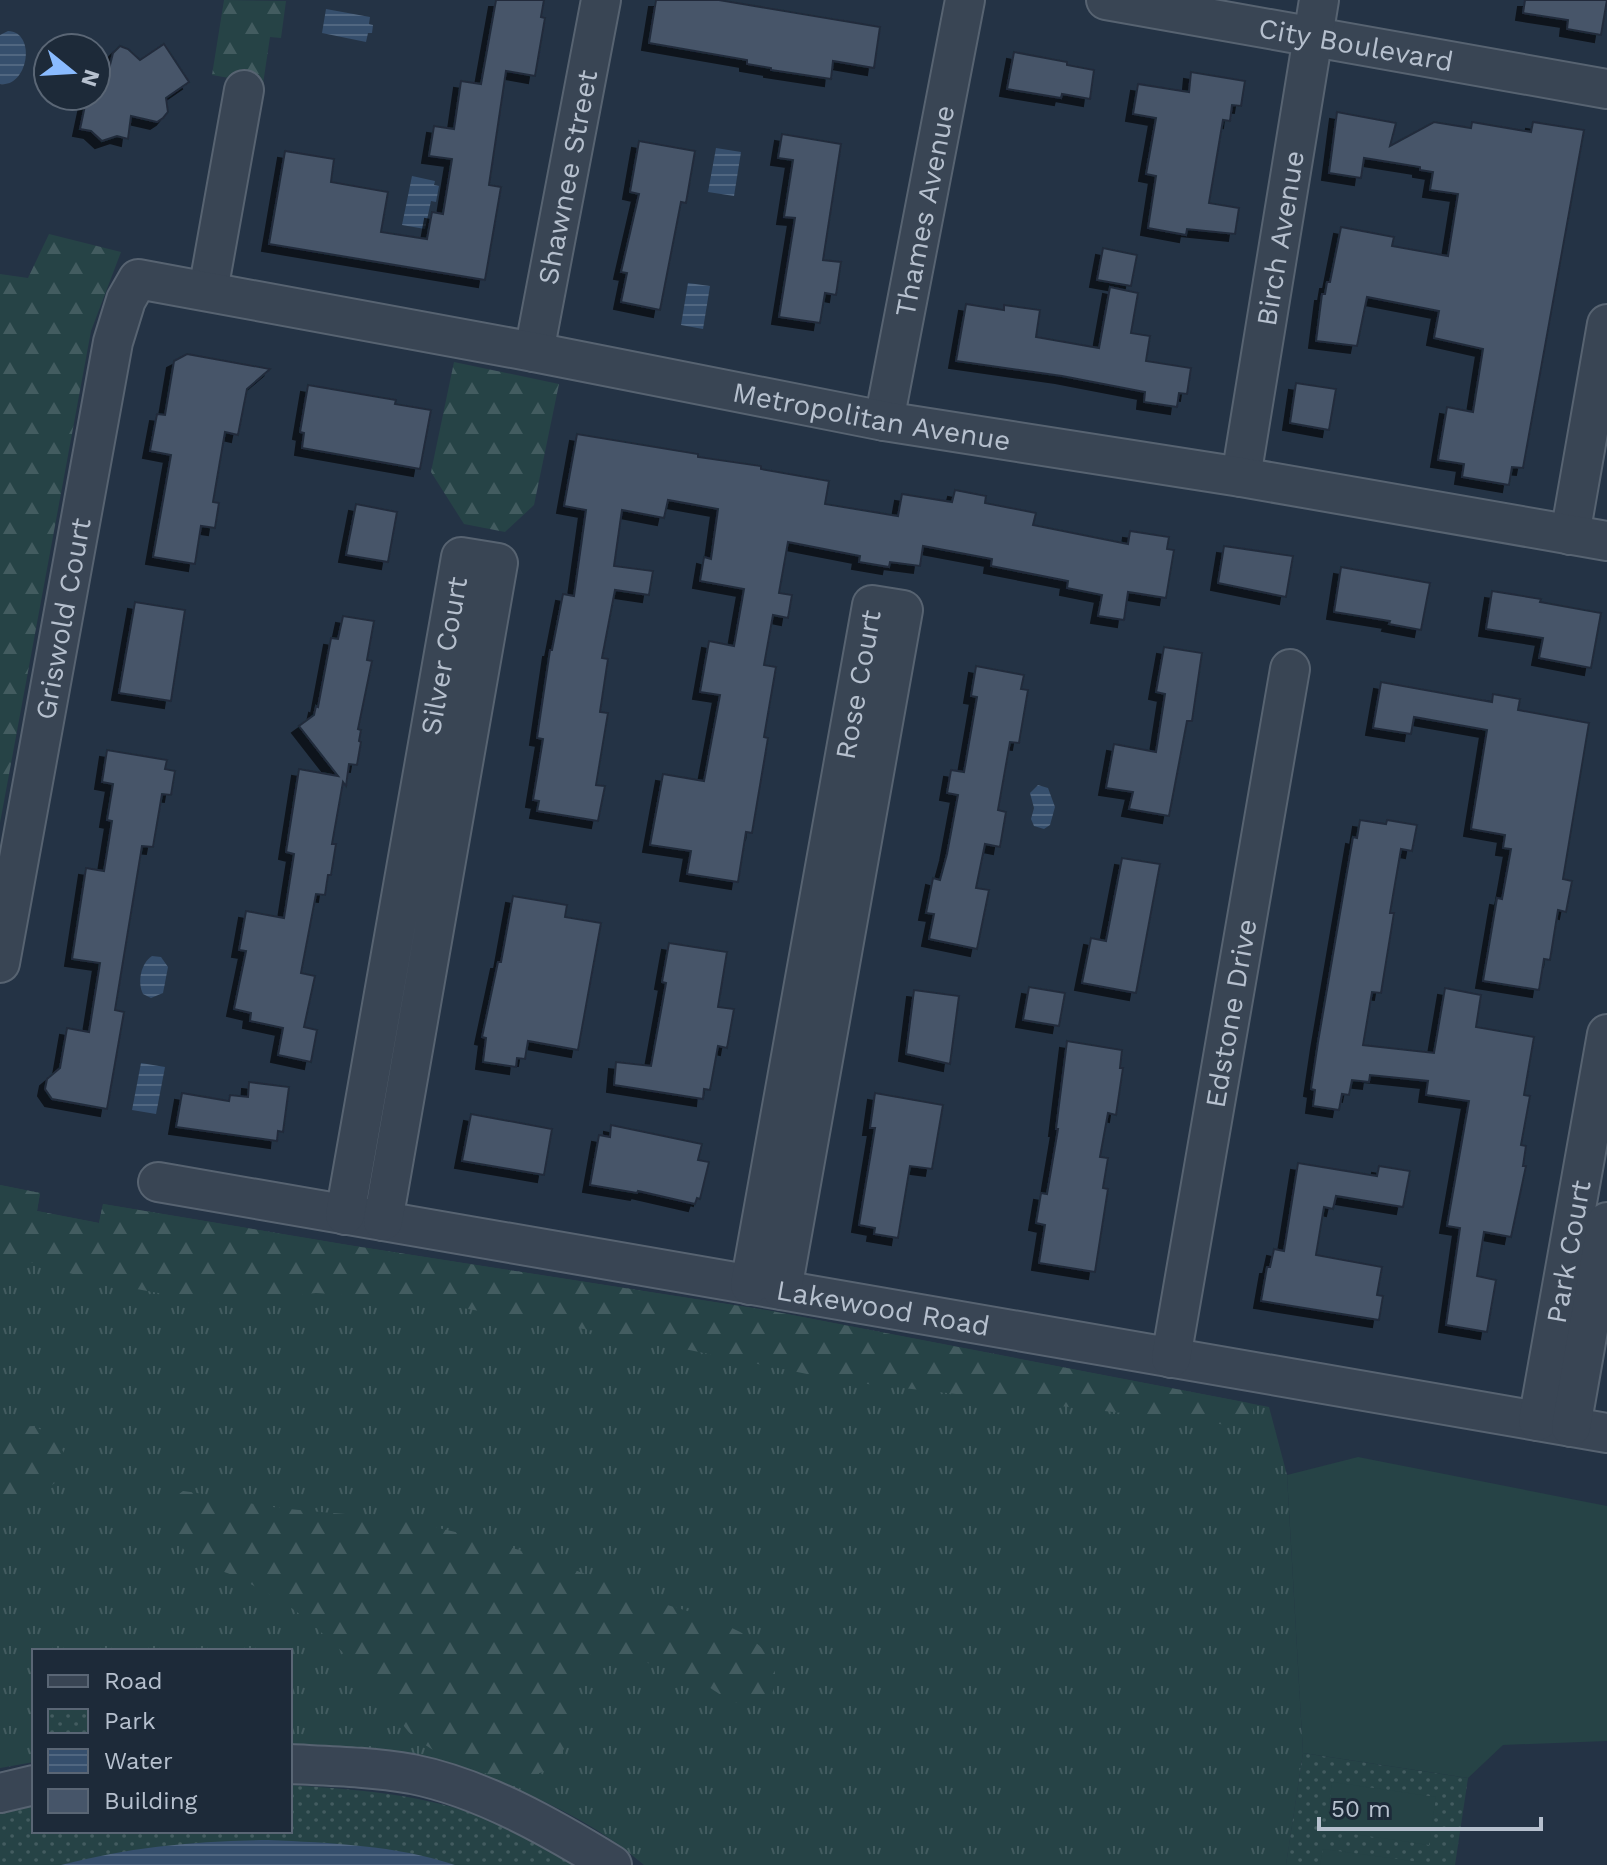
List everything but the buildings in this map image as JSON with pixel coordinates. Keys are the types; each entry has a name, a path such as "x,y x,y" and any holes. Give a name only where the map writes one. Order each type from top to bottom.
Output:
{"street":[{"name":"Shawnee Street","path":"534,352 601,0"},
{"name":"Thames Avenue","path":"884,421 965,0"},
{"name":"City Boulevard","path":"1106,0 1607,89"},
{"name":"Birch Avenue","path":"1241,477 1319,0"},
{"path":"208,291 244,90"},
{"name":"Metropolitan Avenue","path":"138,279 884,421 1241,477 1607,541"},
{"name":"Griswold Court","path":"0,963 113,342 126,300 138,279"},
{"path":"1570,535 1607,324"},
{"name":"Silver Court","path":"345,1215 461,557 498,563 383,1221"},
{"name":"Rose Court","path":"872,605 903,610 766,1287 872,605"},
{"name":"Edstone Drive","path":"1171,1358 1290,669"},
{"name":"Park Court","path":"1572,1427 1607,1034"},
{"name":"Lakewood Road","path":"158,1182 1572,1427"},
{"name":"Park Court","path":"1572,1427 1607,1222"},
{"path":"292,1764 341,1766 414,1775 483,1797 550,1827 612,1865"},
{"path":"0,1793 32,1785"}],"green space":[{"path":"224,0 286,1 281,38 270,37 263,84 212,75"},
{"path":"49,234 121,252 91,331 0,823 0,274 28,278"},
{"path":"454,362 559,384 534,505 505,532 464,524 431,472"},
{"path":"0,1185 40,1193 37,1211 99,1223 103,1204 766,1310 1269,1407 1287,1475 1303,1753 1286,1865 644,1865 606,1836 565,1812 478,1776 384,1755 292,1745 292,1649 32,1649 32,1762 0,1768"},
{"path":"0,1185 40,1193 37,1211 99,1223 103,1204 766,1310 1249,1403 1253,1408 1253,1419 1246,1427 841,1381 601,1332 416,1300 316,1293 219,1304 109,1284 0,1254"},
{"path":"33,1426 55,1436 67,1459 63,1478 42,1491 0,1499 0,1428"},
{"path":"1358,1457 1607,1506 1607,1741 1503,1745 1468,1778 1303,1753 1287,1475"},
{"path":"183,1491 278,1508 406,1521 544,1558 740,1632 758,1644 771,1660 775,1679 769,1701 755,1704 734,1702 701,1682 665,1668 627,1658 588,1654 574,1678 575,1716 572,1729 564,1749 552,1765 537,1774 520,1778 481,1772 442,1755 413,1736 364,1674 298,1613 251,1584 205,1565 188,1554 178,1541 171,1516 171,1500"},
{"path":"1303,1753 1468,1778 1455,1865 1286,1865"},
{"path":"1332,1782 1436,1797 1429,1845 1326,1830"},
{"path":"292,1785 373,1792 453,1807 479,1816 533,1839 576,1865 0,1865 0,1810 32,1805 32,1833 292,1833"},
{"path":"1323,1849 1427,1863 1427,1865 1320,1865"}],"water":[{"path":"326,9 370,17 372,33 368,33 366,42 322,33"},
{"path":"8,31 23,40 25,59 17,78 0,84 0,35"},
{"path":"716,148 741,152 734,196 708,192"},
{"path":"412,176 435,181 434,185 439,186 436,202 431,201 425,229 402,225"},
{"path":"688,283 710,286 703,329 681,325"},
{"path":"1038,785 1048,788 1055,807 1050,825 1044,829 1034,826 1031,819 1034,808 1030,793"},
{"path":"152,956 161,957 168,967 163,993 151,998 143,994 140,979 145,963"},
{"path":"141,1063 165,1067 156,1114 132,1110"},
{"path":"268,1840 386,1849 455,1865 61,1865 163,1846"}]}
